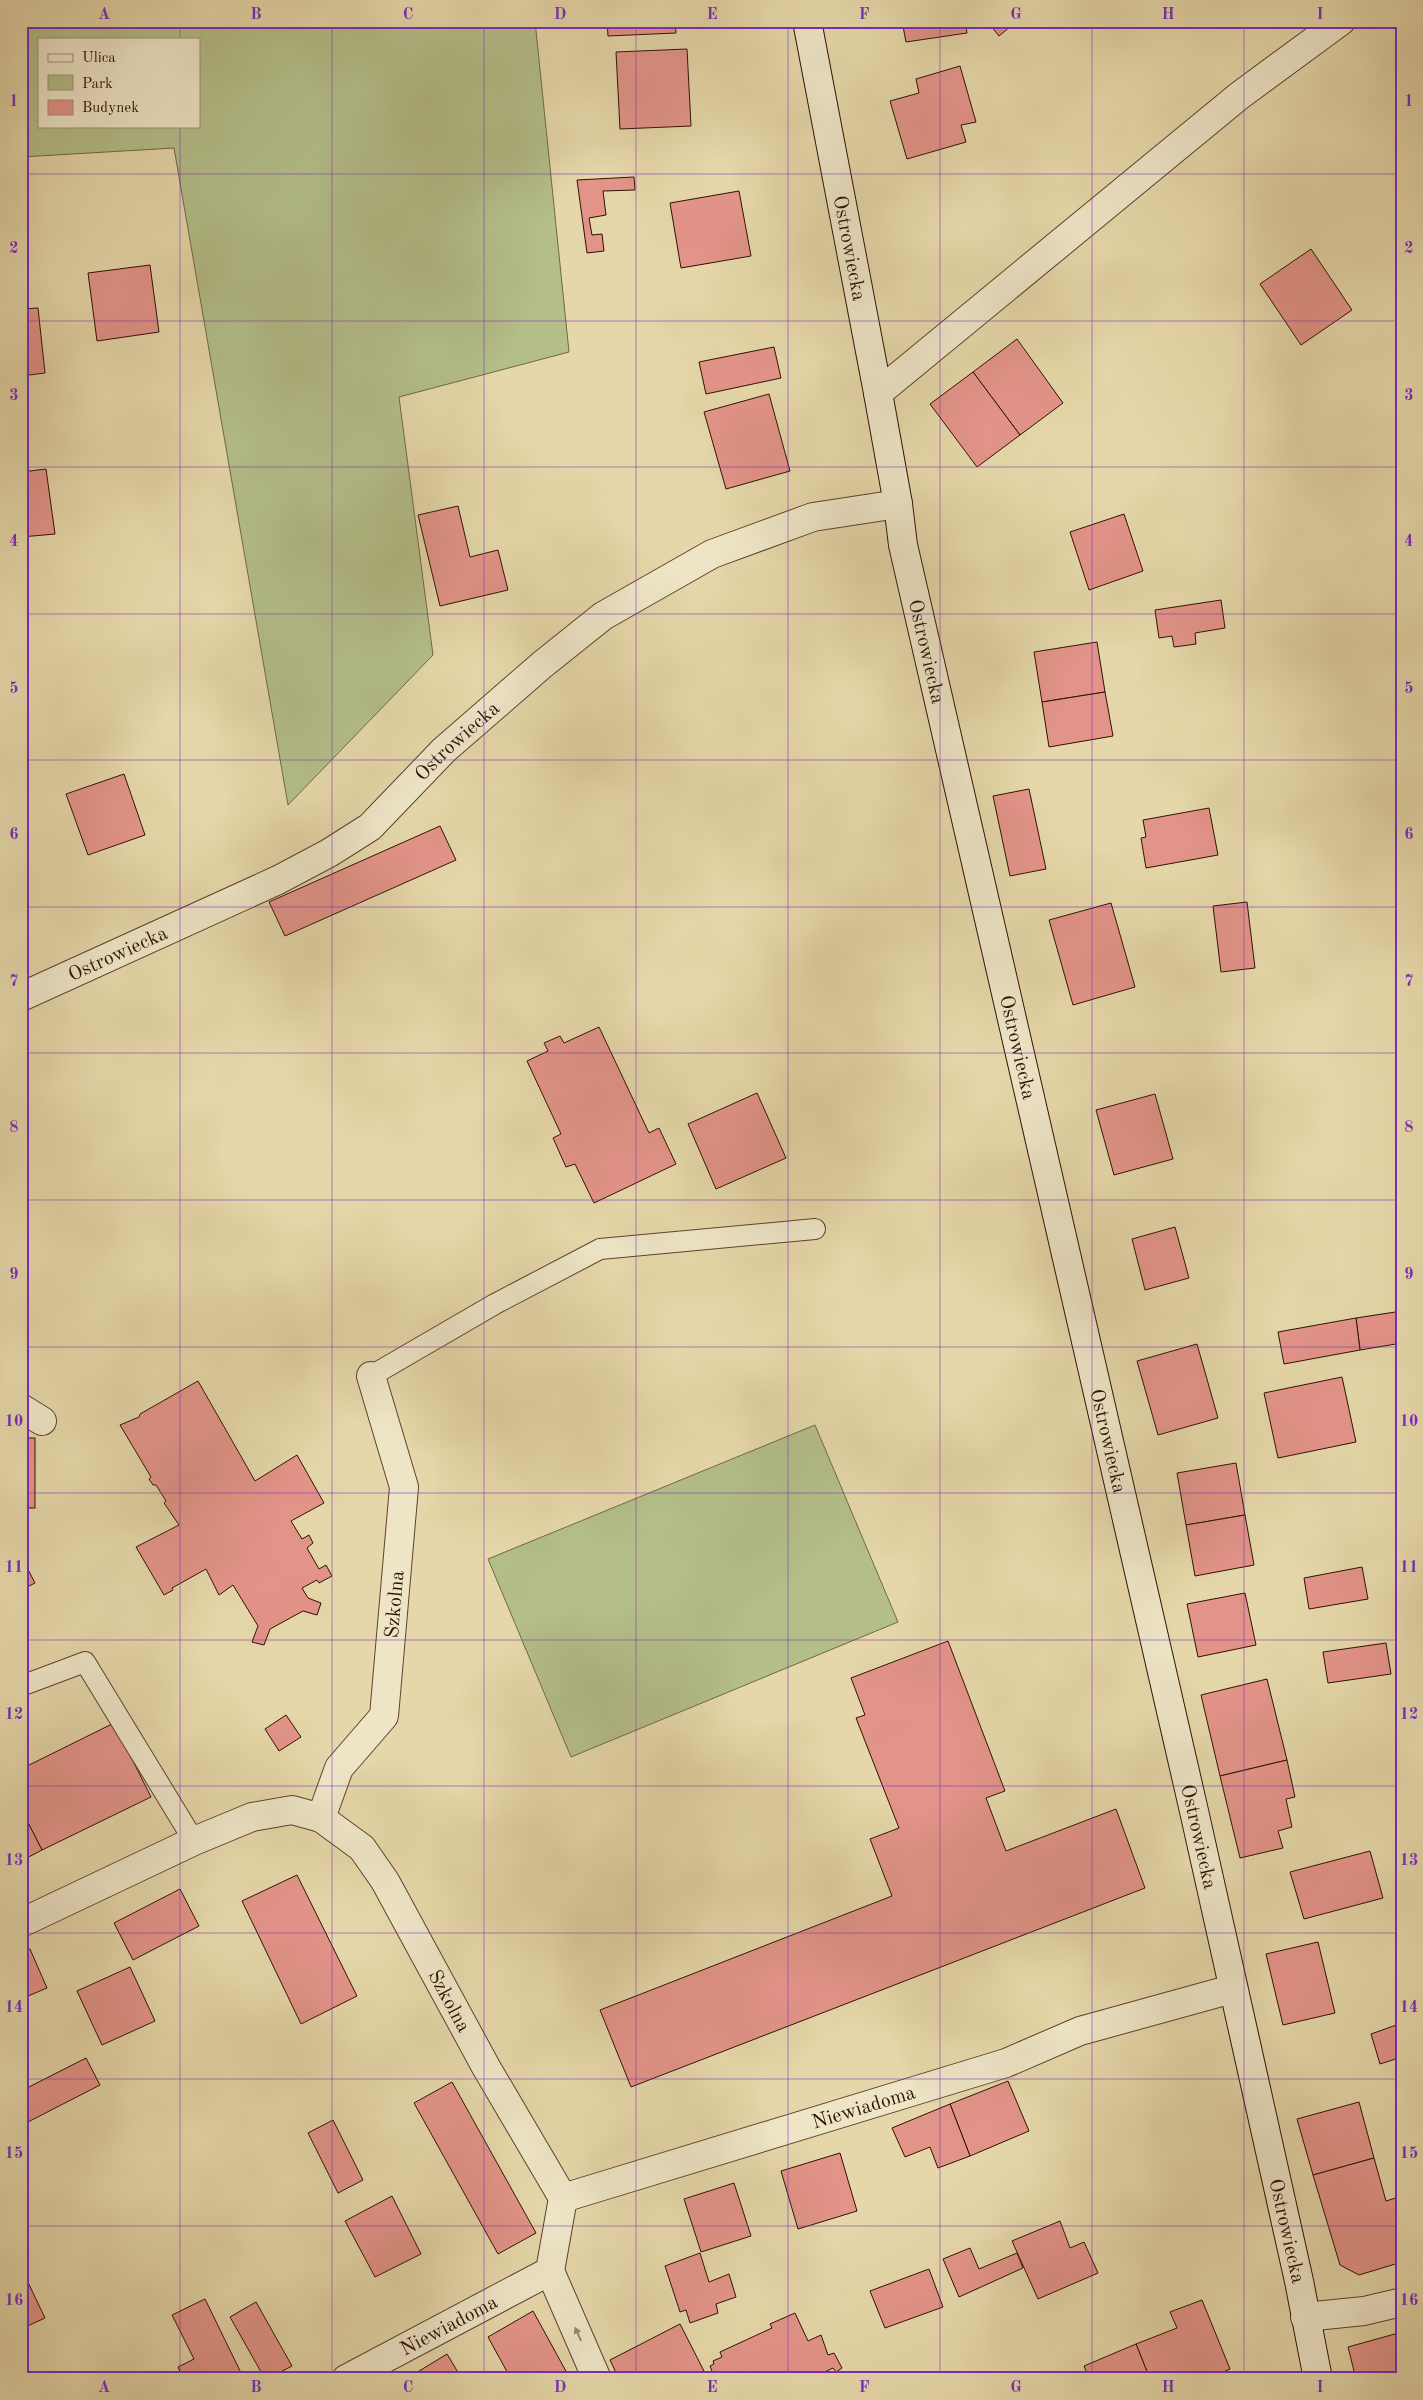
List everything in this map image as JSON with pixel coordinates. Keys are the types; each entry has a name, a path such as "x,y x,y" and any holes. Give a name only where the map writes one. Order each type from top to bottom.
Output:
{"street":[{"name":"Ostrowiecka","path":"807,21 878,393 898,504 903,545 1194,1811 1318,2379"},
{"path":"878,393 1239,96 1341,21"},
{"name":"Ostrowiecka","path":"21,997 278,880 329,853 370,826 444,750 543,664 603,616 712,554 814,517 898,504"},
{"name":"Szkolna","path":"321,1818 339,1768 384,1716 404,1487 370,1376"},
{"name":"Szkolna","path":"21,1923 194,1841 252,1816 292,1810 321,1818 362,1848 385,1881 486,2067 563,2198"},
{"name":"Niewiadoma","path":"563,2198 1006,2063 1080,2031 1232,1989"},
{"path":"563,2198 550,2271 597,2379"},
{"name":"Niewiadoma","path":"346,2379 550,2271"},
{"path":"1305,2317 1364,2312 1402,2302"}],"lane":[{"path":"370,1376 495,1304 600,1249 815,1229"},
{"path":"21,1686 85,1662 194,1841"}],"green space":[{"path":"21,21 535,21 569,352 399,397 433,655 288,805 174,148 21,157"},
{"path":"815,1425 898,1622 571,1757 488,1559"}],"building":[{"path":"607,21 675,21 676,33 608,36"},
{"path":"902,21 965,21 967,33 906,42"},
{"path":"987,21 1017,21 999,36"},
{"path":"687,49 691,126 620,129 616,52"},
{"path":"960,66 976,122 961,125 966,142 907,159 890,101 919,93 916,79"},
{"path":"634,177 635,190 603,191 606,215 589,218 592,235 602,234 604,251 587,253 577,180"},
{"path":"739,191 751,256 681,268 670,203"},
{"path":"1311,249 1352,310 1301,345 1260,284"},
{"path":"150,265 159,332 97,341 88,273"},
{"path":"38,308 45,373 21,376 21,309"},
{"path":"1017,339 1063,403 1020,435 973,372"},
{"path":"774,347 781,378 706,394 699,362"},
{"path":"973,372 1020,435 977,467 930,404"},
{"path":"769,394 790,471 726,489 704,412"},
{"path":"46,469 55,534 21,537 21,472"},
{"path":"458,506 470,557 498,550 508,590 440,606 418,515"},
{"path":"1124,514 1143,571 1089,590 1070,532"},
{"path":"1221,600 1225,628 1195,633 1196,644 1174,647 1172,636 1159,638 1155,610"},
{"path":"1097,642 1105,692 1042,702 1034,652"},
{"path":"1105,692 1113,736 1049,747 1042,702"},
{"path":"124,774 145,835 88,855 66,794"},
{"path":"1029,789 1046,869 1010,876 993,796"},
{"path":"1209,808 1218,855 1146,868 1141,838 1146,837 1143,820"},
{"path":"440,826 456,860 285,936 269,902"},
{"path":"1247,902 1255,968 1221,972 1213,906"},
{"path":"1111,903 1135,987 1073,1005 1049,920"},
{"path":"599,1027 649,1133 659,1128 676,1164 594,1203 575,1164 566,1167 553,1138 561,1134 527,1061 548,1051 544,1043 560,1036 564,1043"},
{"path":"757,1093 786,1158 716,1189 688,1124"},
{"path":"1155,1094 1173,1159 1114,1175 1096,1110"},
{"path":"1175,1227 1189,1278 1145,1290 1132,1239"},
{"path":"1402,1311 1402,1343 1360,1350 1356,1318"},
{"path":"1356,1318 1360,1350 1284,1364 1278,1332"},
{"path":"1197,1344 1218,1418 1158,1435 1137,1361"},
{"path":"1342,1377 1356,1442 1278,1458 1264,1393"},
{"path":"198,1381 255,1481 297,1455 324,1503 291,1521 302,1539 309,1535 313,1543 307,1548 319,1569 326,1565 332,1576 319,1583 317,1580 302,1588 308,1598 321,1603 317,1615 303,1611 270,1629 264,1645 252,1642 258,1626 233,1585 219,1595 206,1569 172,1588 173,1590 164,1595 136,1547 179,1525 164,1503 166,1501 156,1485 153,1485 149,1479 151,1477 120,1425 139,1417 140,1414"},
{"path":"21,1438 35,1438 35,1508 21,1508"},
{"path":"1236,1463 1245,1515 1186,1525 1177,1473"},
{"path":"1245,1515 1254,1565 1195,1576 1186,1525"},
{"path":"21,1556 35,1583 21,1590"},
{"path":"1362,1567 1368,1599 1309,1609 1304,1578"},
{"path":"1245,1593 1256,1645 1198,1657 1187,1604"},
{"path":"948,1641 1005,1791 986,1798 1006,1851 1116,1809 1145,1888 631,2087 600,2010 892,1896 870,1839 899,1828 856,1718 865,1715 851,1678"},
{"path":"1386,1643 1391,1674 1328,1683 1323,1652"},
{"path":"1267,1679 1287,1760 1220,1776 1201,1695"},
{"path":"286,1715 301,1737 279,1751 265,1729"},
{"path":"114,1723 151,1797 42,1850 21,1809 21,1769"},
{"path":"1287,1760 1295,1797 1286,1799 1292,1827 1278,1831 1283,1848 1240,1858 1220,1776"},
{"path":"21,1809 42,1850 21,1861"},
{"path":"1370,1851 1383,1898 1304,1919 1290,1872"},
{"path":"297,1875 357,1996 301,2024 242,1901"},
{"path":"180,1889 199,1926 133,1960 114,1923"},
{"path":"1318,1942 1335,2013 1283,2025 1266,1954"},
{"path":"30,1949 47,1988 21,1999 21,1953"},
{"path":"130,1967 155,2021 102,2045 77,1991"},
{"path":"1402,2023 1402,2057 1380,2064 1371,2034"},
{"path":"86,2058 100,2085 26,2123 21,2112 21,2091"},
{"path":"1008,2081 1029,2131 970,2156 950,2104"},
{"path":"452,2082 536,2233 498,2254 414,2103"},
{"path":"1359,2102 1374,2158 1313,2175 1297,2119"},
{"path":"950,2104 970,2156 938,2168 930,2147 905,2157 892,2128"},
{"path":"333,2120 363,2180 338,2193 308,2133"},
{"path":"840,2153 857,2211 798,2229 781,2171"},
{"path":"1374,2158 1386,2201 1402,2196 1402,2262 1359,2275 1340,2265 1313,2175"},
{"path":"734,2183 751,2236 701,2252 684,2199"},
{"path":"392,2196 421,2254 375,2277 345,2221"},
{"path":"1060,2221 1070,2248 1084,2242 1098,2273 1038,2299 1012,2241"},
{"path":"970,2248 979,2269 1017,2253 1023,2268 959,2297 943,2259"},
{"path":"700,2253 709,2282 729,2274 736,2297 716,2304 718,2313 690,2323 686,2310 680,2312 665,2266"},
{"path":"929,2269 943,2307 885,2328 870,2291"},
{"path":"24,2274 45,2318 21,2329 21,2276"},
{"path":"205,2299 244,2379 183,2379 178,2367 194,2359 172,2315"},
{"path":"1202,2300 1230,2369 1208,2379 1150,2379 1136,2344 1177,2328 1170,2312"},
{"path":"256,2302 292,2366 267,2379 265,2379 230,2317"},
{"path":"533,2311 567,2373 556,2379 511,2379 488,2337"},
{"path":"795,2313 808,2341 821,2335 828,2355 834,2353 842,2368 836,2372 833,2368 810,2379 798,2379 794,2372 779,2379 715,2379 710,2366 714,2364 713,2361 722,2357 720,2352 772,2328 770,2324"},
{"path":"680,2324 704,2371 690,2379 619,2379 610,2360"},
{"path":"1402,2332 1402,2379 1356,2379 1348,2347"},
{"path":"1136,2344 1150,2379 1089,2379 1084,2366"},
{"path":"447,2354 462,2379 406,2379"},
{"path":"704,2371 708,2379 690,2379"},
{"path":"1066,2372 1069,2379 1050,2379"}]}
